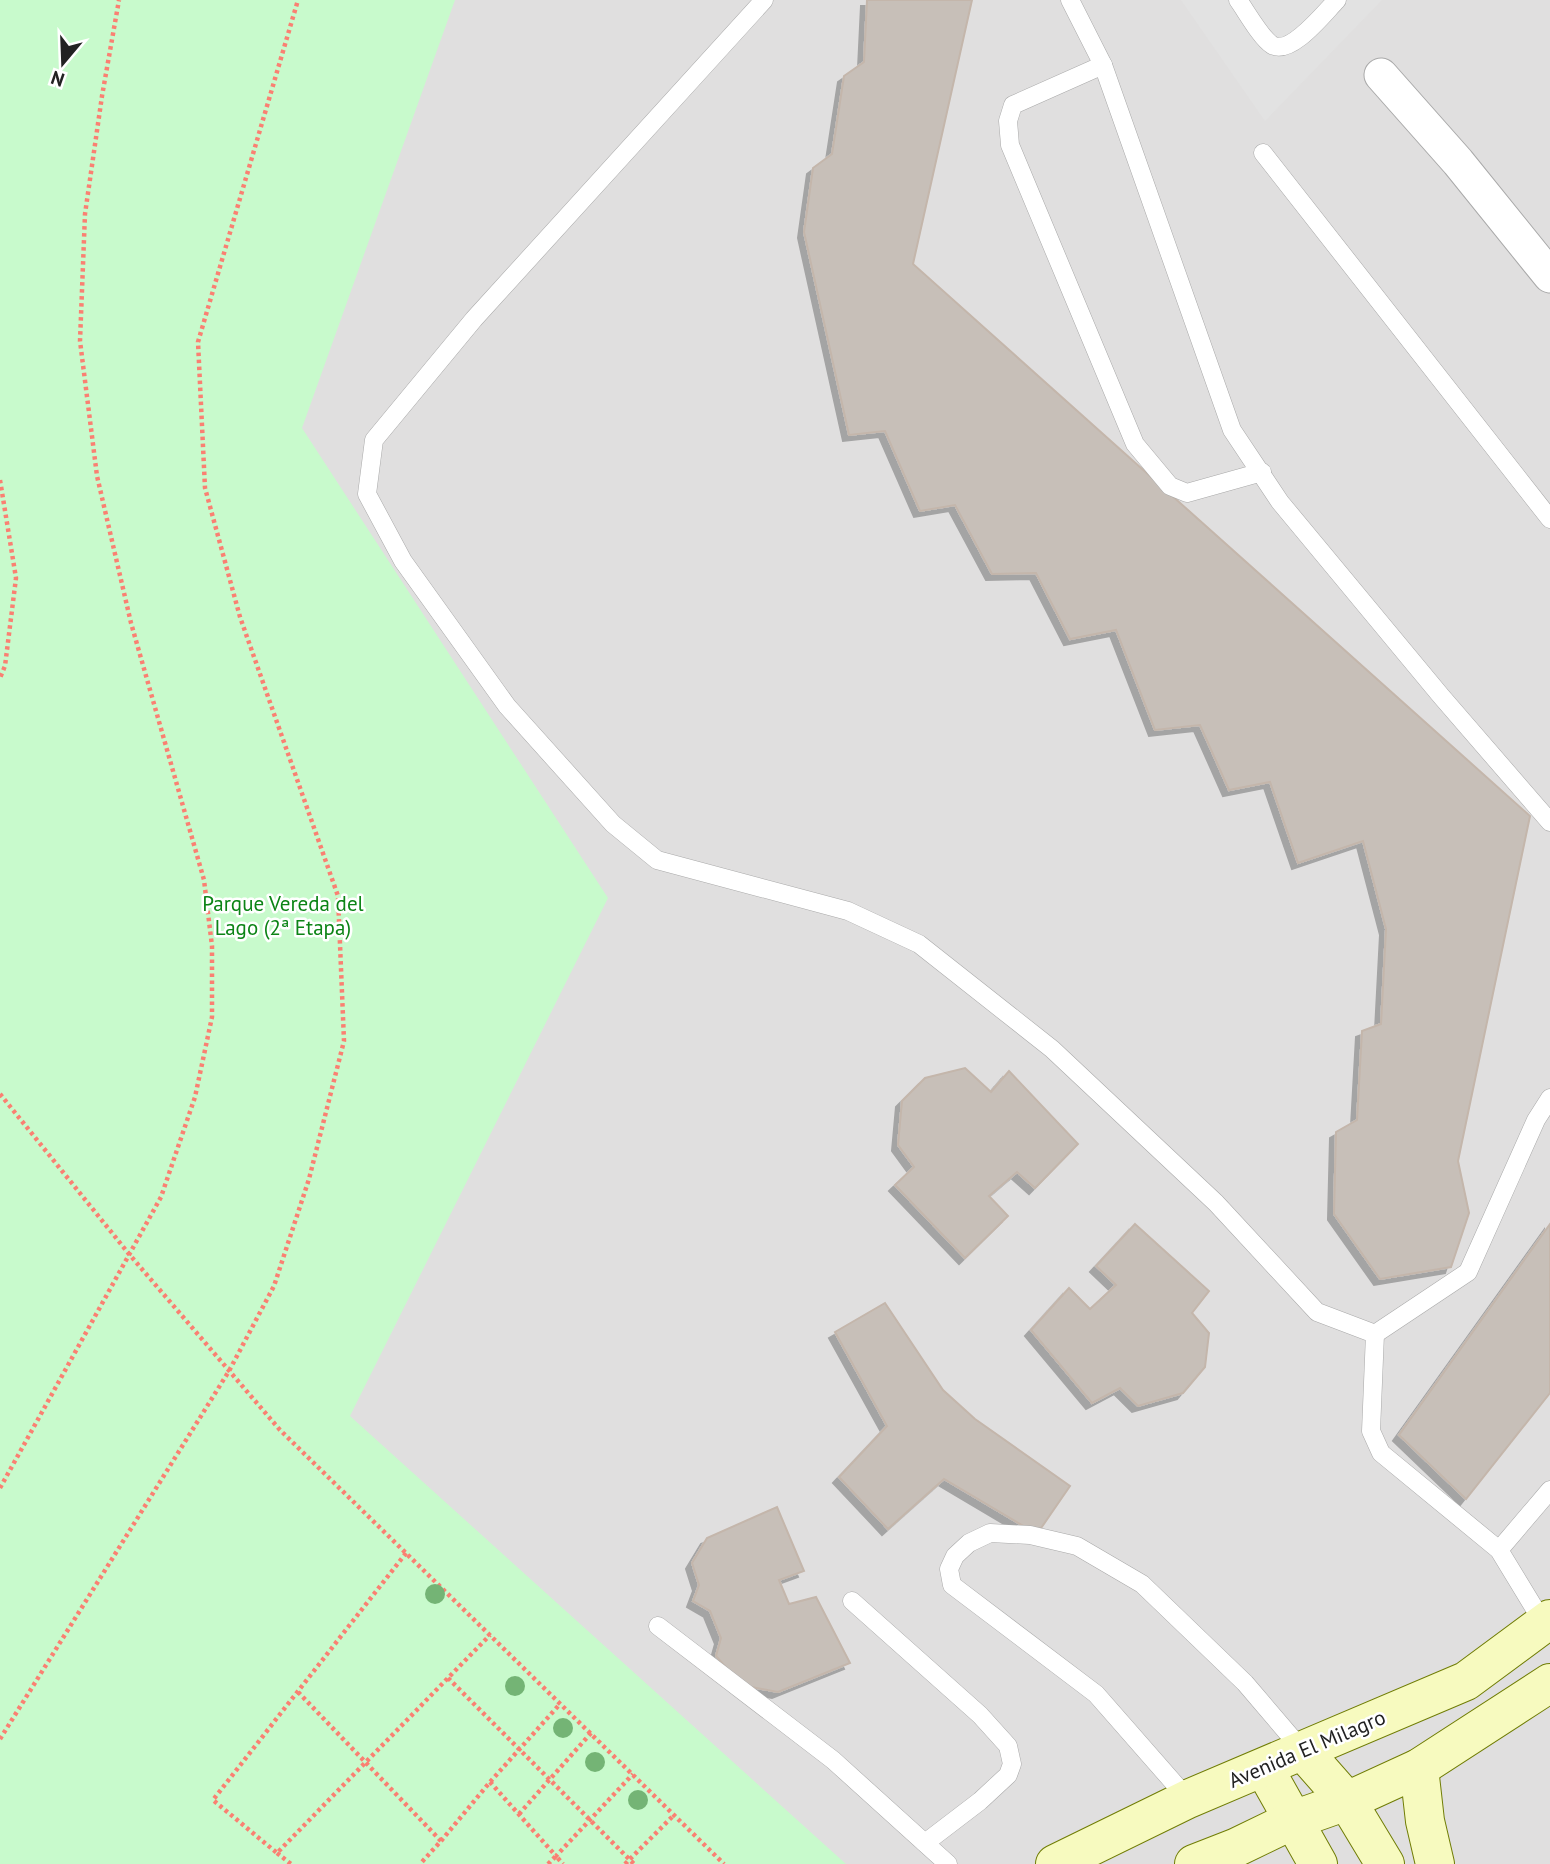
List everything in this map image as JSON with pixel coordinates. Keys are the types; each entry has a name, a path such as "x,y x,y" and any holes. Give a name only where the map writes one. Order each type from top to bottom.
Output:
{"main road":[{"name":"Avenida El Milagro","path":"1055,1864 1188,1799 1466,1681 1547,1622"},
{"path":"1210,1862 1293,1820 1346,1801 1419,1769 1550,1683"},
{"path":"1303,1751 1346,1801 1385,1864"},
{"path":"1264,1768 1318,1864"},
{"path":"1419,1769 1435,1864"}],"street":[{"path":"1381,75 1458,162 1550,276"}],"lane":[{"path":"764,0 474,319 374,440 367,494 403,561 507,706 613,824 657,860 848,911 919,944 1052,1049 1216,1203 1317,1312 1375,1334"},
{"path":"1070,0 1102,65 1232,430 1280,502 1550,822"},
{"path":"1238,0 1269,44 1279,48 1293,44 1337,0"},
{"path":"1102,65 1013,105 1008,121 1010,145 1135,444 1170,486 1187,493 1262,472"},
{"path":"1264,153 1550,519"},
{"path":"1375,1334 1468,1272 1536,1120 1550,1098"},
{"path":"1375,1334 1371,1431 1381,1453 1499,1549 1547,1622"},
{"path":"1499,1549 1550,1490"},
{"path":"1188,1799 1096,1694 952,1585 949,1569 955,1556 969,1543 990,1533 1030,1535 1077,1546 1142,1584 1245,1683 1303,1751"},
{"path":"852,1601 980,1715 1008,1746 1012,1764 1008,1775 980,1801 925,1843"},
{"path":"658,1626 833,1760 948,1864"}],"path":[{"path":"0,1488 161,1197 195,1097 212,1017 212,946 204,880 131,623 97,476 80,341 85,214 119,0"},
{"path":"0,1739 229,1371 274,1286 309,1179 344,1041 338,896 240,617 205,488 198,342 298,0"},
{"path":"0,480 16,578 5,666 0,678"},
{"path":"0,1094 129,1254 280,1430 724,1864"},
{"path":"290,1864 213,1800 406,1553"},
{"path":"277,1853 490,1635"},
{"path":"448,1678 630,1862 674,1815"},
{"path":"298,1692 441,1841"},
{"path":"419,1864 560,1704"},
{"path":"519,1814 591,1733"},
{"path":"548,1864 633,1774"},
{"path":"489,1782 563,1864"}],"shaded area":[{"path":"0,0 1550,0 1550,1864 0,1864"},
{"path":"1181,0 1382,0 1265,121"}],"green space":[{"name":"Parque Vereda del Lago (2ª Etapa)","path":"0,0 455,0 302,428 608,898 350,1416 846,1864 0,1864"}],"building":[{"path":"867,0 972,0 913,264 1530,816 1458,1161 1469,1213 1451,1267 1380,1279 1334,1214 1336,1132 1357,1120 1362,1031 1381,1024 1386,929 1363,841 1298,863 1270,782 1229,790 1200,725 1155,730 1116,630 1070,639 1036,573 992,574 955,505 920,511 885,431 849,435 804,232 813,168 832,154 844,76 864,62"},
{"path":"965,1068 991,1092 1009,1071 1078,1144 1035,1188 1017,1172 989,1196 1008,1216 965,1258 895,1185 914,1167 898,1145 902,1101 925,1078"},
{"path":"1135,1224 1209,1291 1192,1313 1209,1333 1205,1367 1183,1393 1138,1406 1120,1388 1092,1403 1031,1330 1069,1288 1090,1309 1116,1285 1096,1266"},
{"path":"1550,1224 1550,1393 1466,1499 1399,1435"},
{"path":"885,1303 943,1390 975,1419 1070,1486 1037,1534 944,1479 888,1529 839,1477 887,1426 835,1332"},
{"path":"777,1507 804,1571 779,1580 789,1604 816,1597 850,1663 778,1692 741,1685 716,1656 721,1638 710,1611 693,1601 699,1585 692,1563 707,1538"}]}
